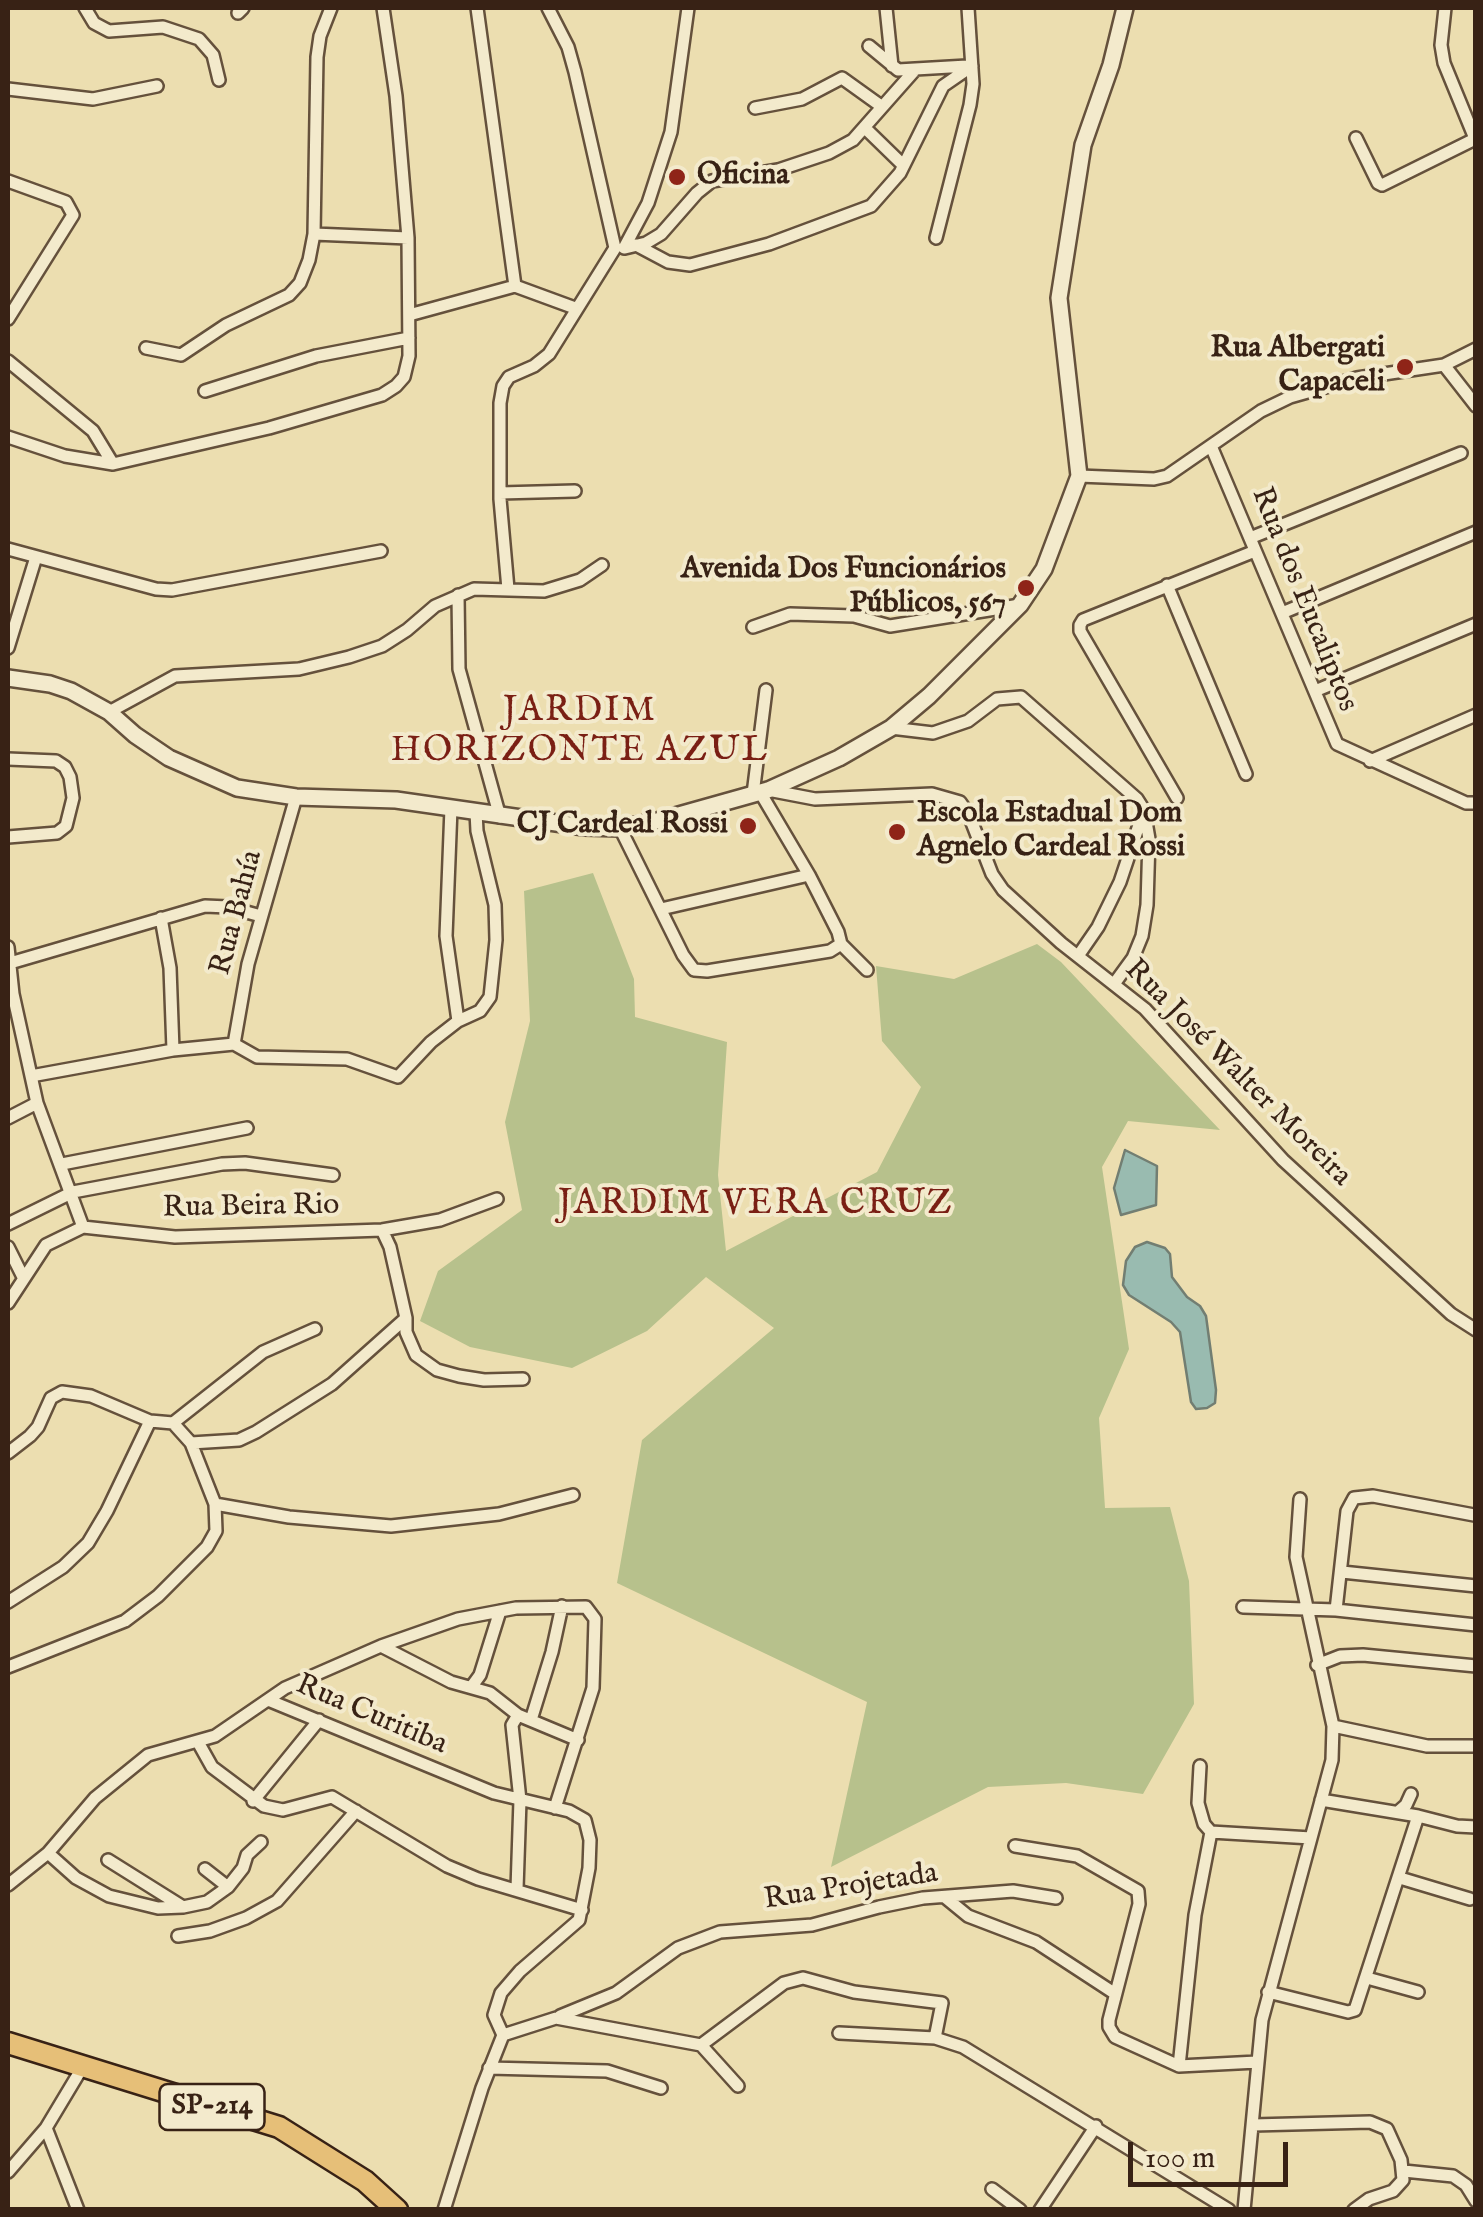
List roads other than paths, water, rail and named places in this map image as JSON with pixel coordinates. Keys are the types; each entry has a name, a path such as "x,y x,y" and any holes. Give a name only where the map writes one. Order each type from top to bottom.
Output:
{"main road":[{"name":"SP-214","path":"8,2043 279,2128 365,2181 397,2210"}],"street":[{"path":"85,8 94,23 108,31 163,27 199,38 213,55 219,80"},
{"path":"146,348 181,355 226,325 289,295 300,283 314,234 317,58 320,36 331,8"},
{"path":"8,437 65,456 113,464 224,440 382,395 404,377 409,338 408,238 384,8"},
{"path":"477,8 515,286"},
{"path":"548,8 576,72 625,247"},
{"path":"508,589 500,493 503,386 510,377 549,354 576,308 625,247 648,203 670,132 688,8"},
{"path":"886,8 892,66"},
{"path":"936,238 970,105 968,8"},
{"path":"8,678 50,684 109,712 169,758 236,788 296,796 369,798 584,828 620,828 760,792 839,758 891,728 1020,605 1044,568 1079,476 1060,298 1083,145 1111,65 1125,8"},
{"path":"1356,138 1382,185 1475,140 1444,63 1440,45 1445,8"},
{"path":"869,46 892,66 914,71 972,66"},
{"path":"625,247 690,265 717,260 871,206 900,174 943,86 972,66"},
{"path":"625,247 661,234 712,181 778,170 853,140 914,71"},
{"path":"755,108 802,99 842,78 881,106"},
{"path":"8,89 93,100 157,86"},
{"path":"865,128 903,165"},
{"path":"8,182 66,202 73,215 8,319"},
{"path":"314,234 408,238"},
{"path":"408,314 515,286 576,308"},
{"path":"205,391 331,352 409,338"},
{"path":"1079,476 1167,476 1261,411 1290,397 1357,378 1444,365 1476,349"},
{"path":"8,362 94,431 113,464"},
{"path":"1444,365 1476,406"},
{"name":"Rua dos Eucaliptos","path":"1212,446 1337,744 1466,803 1476,802"},
{"path":"1176,798 1080,631 1082,620 1462,454"},
{"path":"500,493 575,491"},
{"path":"1282,614 1476,532"},
{"path":"8,550 172,590 382,552"},
{"path":"8,648 36,557"},
{"path":"109,712 176,676 299,669 382,646 435,606 474,589 544,591 563,587 602,565"},
{"path":"1167,585 1246,774"},
{"path":"458,595 459,669 500,817"},
{"path":"753,627 790,614 854,616 890,626 1020,605"},
{"path":"1315,691 1476,624"},
{"path":"766,690 760,792 809,875 838,932 840,944 868,970"},
{"path":"891,728 933,733 968,721 997,699 1021,697 1126,788 1144,810 1150,861 1142,936 1133,958 1114,984"},
{"path":"1370,761 1476,715"},
{"path":"8,759 56,762 65,767 73,798 66,826 57,833 8,837"},
{"name":"Rua José Walter Moreira","path":"760,792 815,799 932,794 960,802 1003,890 1145,1009 1283,1160 1451,1314 1476,1330"},
{"name":"Rua Bahía","path":"234,1044 248,964 296,796"},
{"path":"451,808 446,936 458,1021"},
{"path":"1078,956 1098,927 1120,882 1144,810"},
{"path":"31,1076 173,1050 234,1044 257,1057 347,1058 398,1077 430,1042 458,1021 480,1011 490,997 495,906 476,812"},
{"path":"620,828 682,955 694,970 830,951 840,944"},
{"path":"661,909 809,875"},
{"path":"10,963 215,905 261,916"},
{"path":"162,918 170,968 173,1050"},
{"path":"8,947 10,996 38,1103 84,1227 46,1245 8,1304"},
{"path":"8,1118 38,1103"},
{"path":"62,1164 247,1128"},
{"path":"8,1224 73,1192 222,1164 244,1163 334,1175"},
{"name":"Rua Beira Rio","path":"84,1227 175,1237 382,1230 440,1220 497,1199"},
{"path":"382,1230 390,1247 410,1344 416,1355 437,1370 484,1380 523,1378"},
{"path":"8,1247 23,1277"},
{"path":"191,1442 238,1440 256,1432 332,1384 406,1318"},
{"path":"173,1423 264,1352 316,1330"},
{"path":"8,1453 38,1427 51,1398 62,1392 91,1396 150,1421 173,1423 191,1442 215,1504 216,1531 207,1547 158,1596 125,1621 8,1667"},
{"path":"8,1602 62,1567 88,1543 108,1511 150,1421"},
{"path":"215,1504 289,1517 391,1526 500,1514 573,1495"},
{"path":"1336,1610 1347,1510 1354,1498 1373,1496 1474,1515"},
{"path":"1244,2210 1257,2062 1268,1992 1332,1760 1333,1726 1296,1557 1300,1499"},
{"path":"1342,1572 1476,1586"},
{"path":"444,2210 503,2035 494,2015 501,1993 520,1971 572,1929 582,1910 589,1868 588,1827 577,1814 556,1808 593,1688 597,1631 591,1609 562,1606 552,1652 524,1718 512,1725 520,1800 517,1889"},
{"name":"Rua Curitiba","path":"268,1700 284,1688 381,1646 458,1619 500,1610 562,1606"},
{"path":"1243,1607 1336,1610 1476,1625"},
{"path":"472,1686 480,1674 500,1610"},
{"path":"381,1646 451,1682 496,1696 524,1718 578,1740"},
{"path":"1318,1665 1340,1656 1363,1655 1476,1666"},
{"path":"8,1885 48,1854 96,1798 148,1755 198,1742 234,1725 268,1700"},
{"name":"Rua Curitiba","path":"268,1700 460,1780 556,1808"},
{"path":"254,1800 319,1720"},
{"path":"1333,1726 1427,1746 1476,1746"},
{"path":"198,1742 212,1767 254,1800 284,1810 332,1798 447,1866 582,1910"},
{"path":"1200,1766 1198,1803 1204,1824 1211,1832 1311,1838"},
{"path":"1398,1812 1411,1794"},
{"path":"1321,1800 1457,1826 1476,1826"},
{"path":"178,1936 210,1932 277,1902 356,1811"},
{"path":"1268,1992 1352,2012 1358,2005 1418,1816"},
{"path":"1179,2066 1195,1916 1211,1832"},
{"path":"48,1854 76,1878 109,1896 158,1908 183,1907 207,1902 228,1887 243,1868 247,1855 261,1842"},
{"path":"1015,1846 1077,1856 1138,1891 1139,1904 1114,1993 1111,2033 1179,2066 1257,2062"},
{"path":"108,1860 183,1907"},
{"path":"205,1870 228,1887"},
{"path":"1400,1878 1470,1899"},
{"name":"Rua Projetada","path":"503,2035 616,1993 678,1948 720,1932 812,1926 907,1900 1013,1891 1056,1898"},
{"path":"946,1898 968,1916 1036,1942 1114,1993"},
{"path":"738,2086 700,2046 784,1983 797,1978 854,1992 942,2003 935,2038"},
{"path":"1367,1978 1418,1992"},
{"name":"Rua Projetada","path":"556,2018 700,2046"},
{"path":"839,2033 935,2038 963,2046 1229,2210"},
{"path":"8,2172 46,2128 82,2068"},
{"path":"489,2068 608,2071 661,2088"},
{"path":"1252,2125 1380,2124 1386,2129 1404,2171 1400,2186 1354,2210"},
{"path":"1040,2210 1096,2126"},
{"path":"46,2128 78,2210"},
{"path":"1404,2171 1453,2176 1466,2185 1476,2201"},
{"path":"992,2189 1020,2210"}],"water":[{"path":"1125,1150 1157,1166 1156,1205 1121,1215 1114,1188"},
{"path":"1147,1242 1165,1248 1170,1254 1172,1277 1206,1316 1216,1390 1215,1403 1207,1408 1196,1409 1191,1402 1180,1332 1129,1295 1123,1285 1126,1261 1135,1247"}],"place":[{"name":"Oficina","path":"677,177"},
{"name":"Rua Albergati Capaceli","path":"1405,367"},
{"name":"Avenida Dos Funcionários Públicos, 567","path":"1026,588"},
{"name":"CJ Cardeal Rossi","path":"748,826"},
{"name":"Escola Estadual Dom Agnelo Cardeal Rossi","path":"897,832"}],"district":[{"name":"JARDIM HORIZONTE AZUL","path":"580,733"},
{"name":"JARDIM VERA CRUZ","path":"756,1206"}]}
